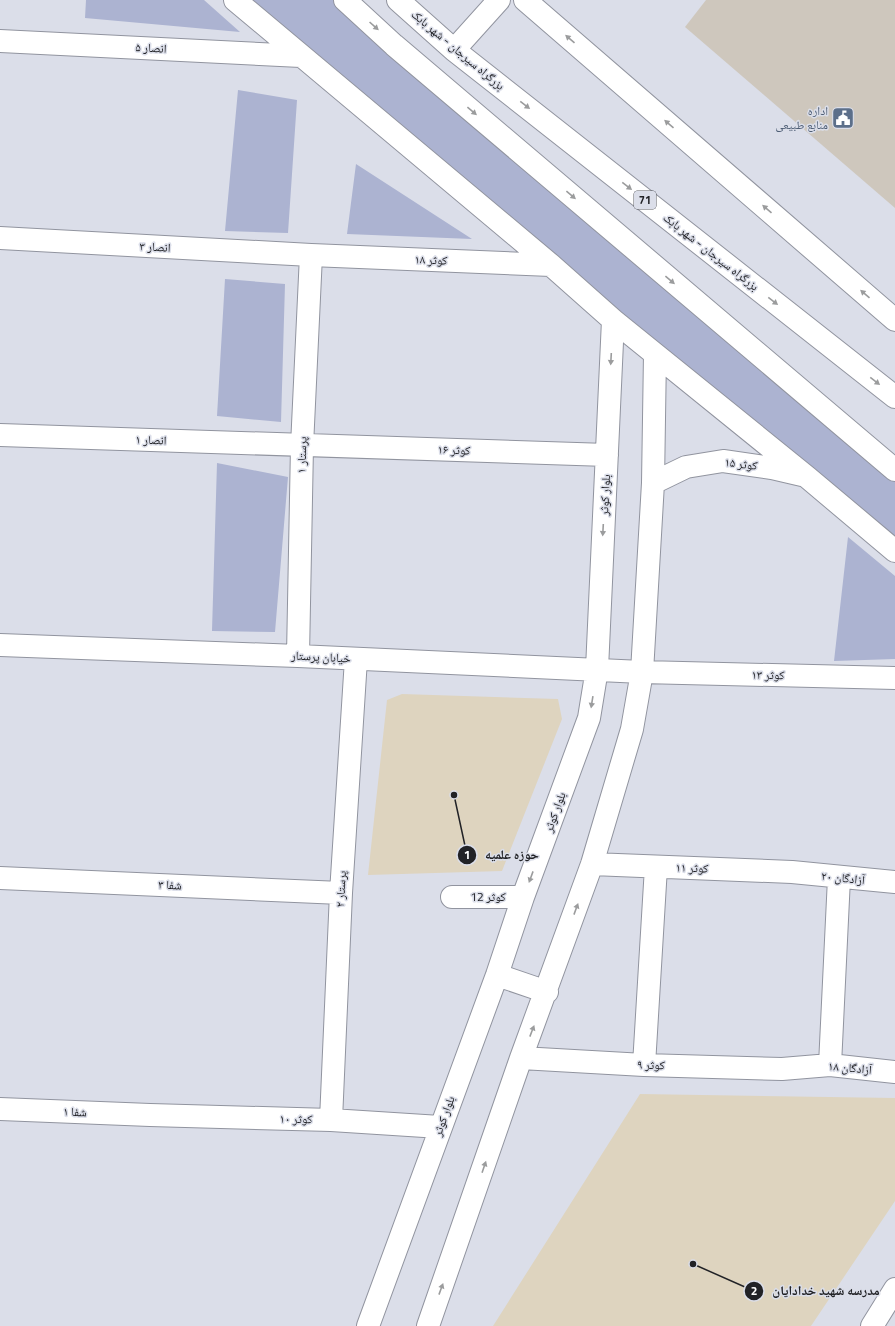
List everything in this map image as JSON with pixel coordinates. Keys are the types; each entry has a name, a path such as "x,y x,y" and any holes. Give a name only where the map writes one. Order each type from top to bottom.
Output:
{"main road":[{"path":"234,0 551,265 613,320 807,476 895,551"},
{"path":"345,0 406,55 895,470"},
{"name":"بزرگراه سیرجان - شهر بابک","path":"398,0 454,50 895,397"},
{"path":"454,50 499,0"},
{"path":"525,0 895,320"},
{"name":"انصار ۵","path":"0,41 301,56"},
{"name":"انصار ۳","path":"0,238 311,255"},
{"name":"کوثر ۱۸","path":"311,255 551,265"},
{"name":"پرستار ۱","path":"298,656 302,446 311,255"},
{"name":"بلوار کوثر","path":"368,1326 497,975 589,718 597,669 613,320"},
{"path":"428,1326 521,1058 547,992 592,864 632,729 642,672 653,484 655,354"},
{"name":"انصار ۱","path":"0,435 302,446"},
{"name":"کوثر ۱۶","path":"302,446 607,455"},
{"name":"کوثر ۱۵","path":"653,484 686,467 722,461 772,468 807,476"},
{"name":"خیابان پرستار","path":"0,645 298,656 642,672"},
{"name":"پرستار ۲","path":"331,1120 341,893 356,659"},
{"name":"کوثر ۱۳","path":"642,672 895,678"},
{"name":"کوثر ۱۱","path":"592,864 792,872"},
{"path":"644,1065 656,867"},
{"name":"آزادگان ۲۰","path":"792,872 839,878 895,882"},
{"name":"شفا ۳","path":"0,878 341,893"},
{"path":"830,1065 839,878"},
{"name":"کوثر 12","path":"452,897 524,897"},
{"path":"497,975 547,992"},
{"name":"کوثر ۹","path":"521,1058 644,1065 782,1069"},
{"name":"آزادگان ۱۸","path":"782,1069 830,1065 895,1072"},
{"name":"شفا ۱","path":"0,1109 150,1115"},
{"name":"کوثر ۱۰","path":"150,1115 331,1120 440,1127"},
{"path":"872,1326 895,1289"}],"shaded area":[{"path":"86,0 204,0 240,32 85,18"},
{"path":"235,0 348,0 895,474 895,554"},
{"path":"238,90 297,100 288,233 225,231"},
{"path":"356,164 472,239 347,234"},
{"path":"225,279 285,284 281,422 217,416"},
{"path":"217,463 288,477 275,632 212,631"},
{"path":"848,537 895,576 895,659 834,661"},
{"path":"402,694 558,699 562,719 502,871 368,875 387,700"},
{"path":"640,1094 895,1098 895,1201 811,1326 493,1326"}],"building":[{"name":"اداره منابع طبیعی","path":"706,0 895,0 895,208 685,27"}],"place":[{"name":"اداره منابع طبیعی","path":"843,118"},
{"name":"حوزه علمیه","path":"454,795"},
{"name":"مدرسه شهید خدادایان","path":"693,1264"}]}
